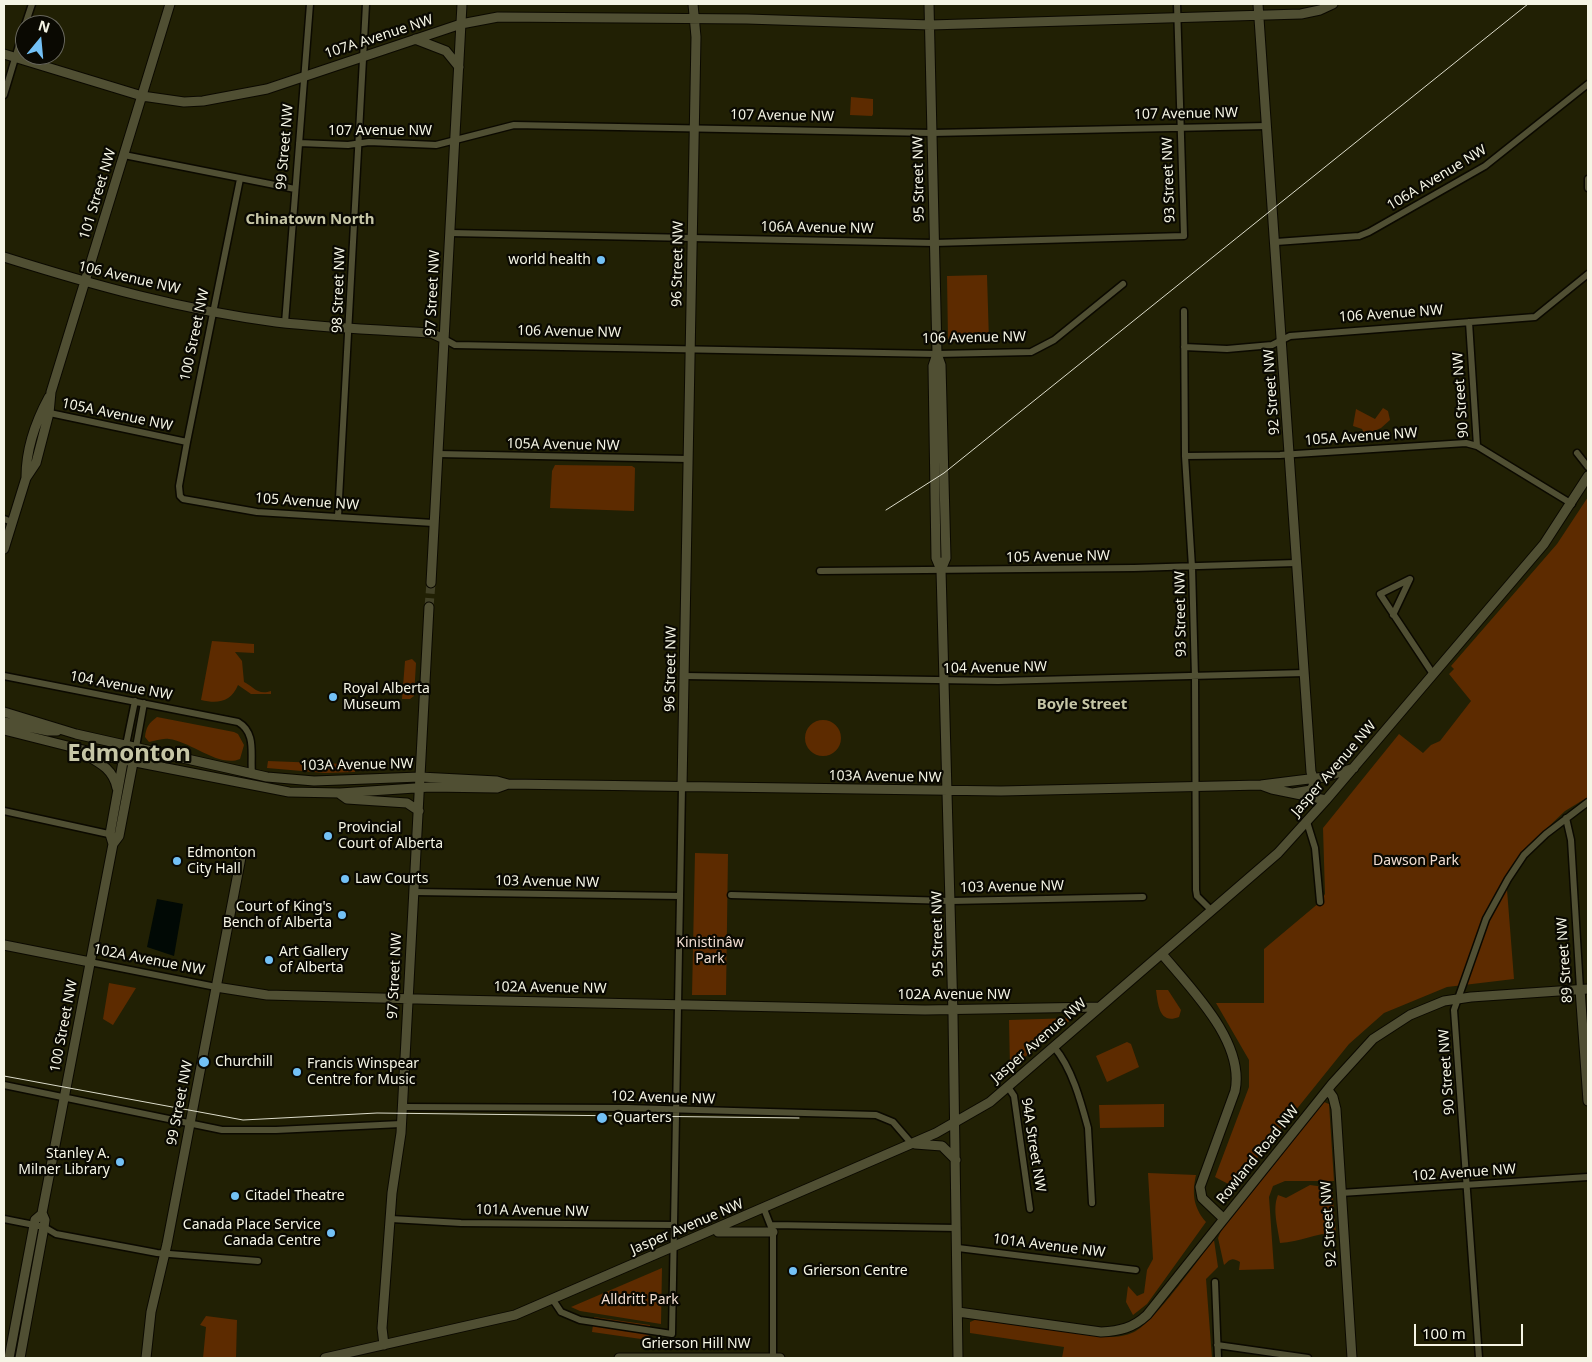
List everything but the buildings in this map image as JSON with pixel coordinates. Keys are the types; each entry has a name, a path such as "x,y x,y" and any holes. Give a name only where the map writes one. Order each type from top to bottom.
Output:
{"main road":[{"name":"101 Street NW","path":"4,549 7,525 26,478 26,460 45,412 170,4"},
{"name":"97 Street NW","path":"431,583 462,4"},
{"name":"96 Street NW","path":"682,787 695,128 695,18 693,4"},
{"name":"95 Street NW","path":"929,4 937,354 933,366 936,550 942,570 958,1248 958,1358"},
{"name":"92 Street NW","path":"1258,4 1276,242 1311,772 1314,778"},
{"name":"107A Avenue NW","path":"142,96 184,102 225,99 267,90 461,24 510,16 695,18 930,25 1259,16 1307,13 1333,4"},
{"path":"415,39 446,51 459,67"},
{"path":"4,54 15,57"},
{"path":"41,65 142,96"},
{"name":"106 Avenue NW","path":"4,257 85,283 214,311 285,323 431,333 444,339"},
{"name":"Jasper Avenue NW","path":"324,1358 515,1315 912,1144 984,1106 1278,853 1354,768 1544,544 1572,504 1588,476"},
{"name":"97 Street NW","path":"384,1345 382,1328 401,1124 429,607"},
{"name":"103A Avenue NW","path":"4,712 65,730 252,774 314,781 420,777 497,781 508,784 948,792 1261,785 1332,775 1354,768"},
{"path":"4,722 48,732 65,730"},
{"name":"103A Avenue NW","path":"4,730 75,749 289,792 340,793 420,788 497,788 508,784"},
{"name":"100 Street NW","path":"113,844 110,834 126,745"},
{"name":"100 Street NW","path":"19,1358 39,1226 35,1220 42,1214 113,844 119,836 136,747"},
{"path":"75,749 105,766 115,779 117,789"},
{"path":"252,774 252,786"},
{"path":"1293,793 1311,790 1315,785 1314,778"},
{"name":"103A Avenue NW","path":"1261,785 1326,800"},
{"path":"340,793 347,799 407,803 419,811"},
{"name":"99 Street NW","path":"146,1358 151,1312 165,1254 242,852"},
{"name":"102A Avenue NW","path":"4,945 90,962"},
{"path":"1162,954 1219,1026 1234,1054 1238,1078 1234,1097 1200,1188 1202,1198 1224,1219"},
{"name":"102A Avenue NW","path":"216,987 268,995 408,999 953,1010 1100,1007"},
{"name":"Rowland Road NW","path":"958,1312 1101,1332 1118,1332 1132,1327 1147,1315 1358,1054 1394,1024 1435,1004 1458,999 1584,989"},
{"name":"89 Street NW","path":"1584,989 1588,1101"},
{"name":"92 Street NW","path":"1328,1090 1333,1097 1336,1109 1352,1358"},
{"path":"912,1144 942,1146 956,1160"},
{"name":"100 Street NW","path":"7,1357 39,1226"},
{"path":"710,1232 772,1229"},
{"path":"7,1357 19,1358"},
{"name":"Grierson Hill NW","path":"619,1358 780,1358"}],"street":[{"name":"99 Street NW","path":"285,323 310,4"},
{"name":"98 Street NW","path":"338,517 366,4"},
{"name":"93 Street NW","path":"1177,4 1184,236"},
{"path":"4,95 15,57"},
{"name":"106A Avenue NW","path":"1276,242 1359,236 1369,232 1485,166 1588,84"},
{"name":"107 Avenue NW","path":"299,143 358,144 369,142 436,145 514,125 932,133 1267,126"},
{"path":"124,155 295,189"},
{"name":"100 Street NW","path":"180,496 179,486 187,442 240,179"},
{"name":"106A Avenue NW","path":"450,233 934,243 1184,236"},
{"name":"106 Avenue NW","path":"1184,347 1227,349 1272,345 1290,336 1535,317 1588,274"},
{"name":"106 Avenue NW","path":"444,339 455,344 937,354 1031,352 1054,340 1123,284"},
{"name":"93 Street NW","path":"1184,310 1185,456 1192,567 1196,890 1198,896 1212,911"},
{"name":"90 Street NW","path":"1469,322 1477,446 1572,504"},
{"name":"105A Avenue NW","path":"45,412 187,442"},
{"name":"105A Avenue NW","path":"1185,456 1289,454 1450,443 1477,446"},
{"path":"1577,453 1588,467"},
{"name":"105A Avenue NW","path":"438,454 688,459"},
{"name":"105 Avenue NW","path":"180,496 257,512 434,523"},
{"name":"105 Avenue NW","path":"820,571 1134,568 1296,563"},
{"path":"1393,615 1410,579 1380,594 1393,615 1433,674"},
{"name":"104 Avenue NW","path":"685,676 945,681 1194,677 1305,673"},
{"name":"104 Avenue NW","path":"4,676 234,720 245,726 250,735 252,774"},
{"name":"100 Street NW","path":"126,745 135,702"},
{"name":"100 Street NW","path":"136,747 144,703"},
{"name":"96 Street NW","path":"553,1300 561,1312 580,1320 672,1334 682,787"},
{"name":"90 Street NW","path":"1478,1358 1454,1010 1486,919 1508,879 1524,856 1566,818 1588,802"},
{"path":"4,811 119,836"},
{"name":"89 Street NW","path":"1566,818 1570,840 1584,989"},
{"path":"1307,822 1315,848 1320,902"},
{"name":"103 Avenue NW","path":"414,892 680,896"},
{"name":"103 Avenue NW","path":"731,895 950,901 1143,897"},
{"name":"102A Avenue NW","path":"90,962 216,987"},
{"path":"1054,1047 1064,1061 1088,1128 1092,1203"},
{"path":"4,1085 222,1130 252,1131 401,1124"},
{"name":"94A Street NW","path":"1008,1087 1014,1096 1030,1209"},
{"name":"102 Avenue NW","path":"402,1107 676,1110 876,1115 893,1122 912,1144"},
{"name":"102 Avenue NW","path":"1341,1193 1588,1177"},
{"path":"764,1209 772,1229 773,1358"},
{"path":"4,1219 39,1226 56,1234 165,1254 258,1261"},
{"name":"101A Avenue NW","path":"391,1220 674,1225"},
{"path":"772,1229 957,1228"},
{"name":"101A Avenue NW","path":"958,1248 1136,1270"},
{"path":"1215,1282 1218,1358"},
{"path":"1217,1346 1308,1358"}],"green space":[{"path":"851,97 873,99 872,116 850,115"},
{"path":"987,275 989,341 951,342 948,339 947,276"},
{"path":"1383,408 1388,411 1390,420 1381,428 1365,435 1362,429 1353,426 1356,409 1375,419"},
{"path":"555,465 632,466 635,468 634,511 550,508 552,471"},
{"name":"Dawson Park","path":"1588,497 1588,797 1565,811 1520,854 1506,877 1514,979 1447,987 1384,1013 1349,1044 1234,1187 1215,1177 1249,1087 1249,1060 1216,1003 1264,1003 1264,949 1320,902 1325,894 1323,828 1399,734 1423,753 1431,745 1440,741 1471,701 1449,674 1454,669 1451,666 1557,544"},
{"path":"212,641 254,644 254,653 235,652 242,661 244,682 258,691 271,691 271,694 251,694 238,685 228,698 213,702 201,700"},
{"path":"412,659 416,663 414,696 410,699 402,699 405,661"},
{"path":"157,717 238,734 244,745 240,759 232,761 223,760 186,744 169,739 149,742 145,737 146,730"},
{"path":"823,720 830,721 836,725 840,731 840,745 836,751 830,755 823,756 816,755 810,751 806,745 805,738 806,731 810,725 816,721"},
{"path":"268,761 346,764 369,768 362,771 355,770 355,772 325,773 267,768"},
{"name":"Kinistinâw Park","path":"695,853 728,854 726,995 692,995"},
{"path":"109,983 136,988 113,1025 103,1019"},
{"path":"1156,990 1168,990 1181,1010 1179,1017 1172,1019 1163,1016 1159,1007"},
{"path":"1073,1018 1010,1069 1009,1020"},
{"path":"1127,1042 1131,1044 1139,1067 1107,1082 1096,1056"},
{"path":"1324,1102 1329,1104 1334,1181 1285,1181 1273,1186 1269,1197 1274,1269 1239,1270 1240,1262 1233,1259 1224,1265 1218,1238 1221,1231"},
{"path":"1164,1104 1164,1127 1100,1128 1099,1105"},
{"path":"1148,1173 1196,1175 1194,1188 1196,1205 1206,1222 1147,1304 1133,1315 1126,1302 1128,1286 1137,1296 1144,1293 1147,1270 1153,1259"},
{"path":"1310,1185 1332,1188 1336,1233 1280,1243 1275,1212 1278,1195 1286,1198"},
{"path":"1214,1240 1218,1267 1206,1279 1212,1358 1062,1358 1064,1347 970,1333 970,1322 977,1319 1108,1337 1134,1332 1143,1326 1164,1304"},
{"name":"Alldritt Park","path":"662,1268 661,1324 580,1311 571,1307"},
{"path":"206,1316 237,1320 236,1358 203,1358 206,1327 200,1325"},
{"path":"594,1317 650,1325 648,1340 592,1332"}],"shaded area":[{"path":"157,899 183,904 174,956 147,947"}],"tunnel":[{"path":"429,607 431,583"}],"tram line":[{"path":"886,510 944,473 1528,4"},
{"path":"4,1076 243,1120 377,1113 799,1118"}],"place":[{"name":"world health","path":"601,260"},
{"name":"Royal Alberta Museum","path":"333,697"},
{"name":"Provincial Court of Alberta","path":"328,836"},
{"name":"Edmonton City Hall","path":"177,861"},
{"name":"Law Courts","path":"345,879"},
{"name":"Court of King's Bench of Alberta","path":"342,915"},
{"name":"Art Gallery of Alberta","path":"269,960"},
{"name":"Churchill","path":"204,1062"},
{"name":"Francis Winspear Centre for Music","path":"297,1072"},
{"name":"Quarters","path":"602,1118"},
{"name":"Stanley A. Milner Library","path":"120,1162"},
{"name":"Citadel Theatre","path":"235,1196"},
{"name":"Canada Place Service Canada Centre","path":"331,1233"},
{"name":"Grierson Centre","path":"793,1271"}],"district":[{"name":"Chinatown North","path":"310,220"},
{"name":"Boyle Street","path":"1082,705"},
{"name":"Edmonton","path":"129,754"}]}
